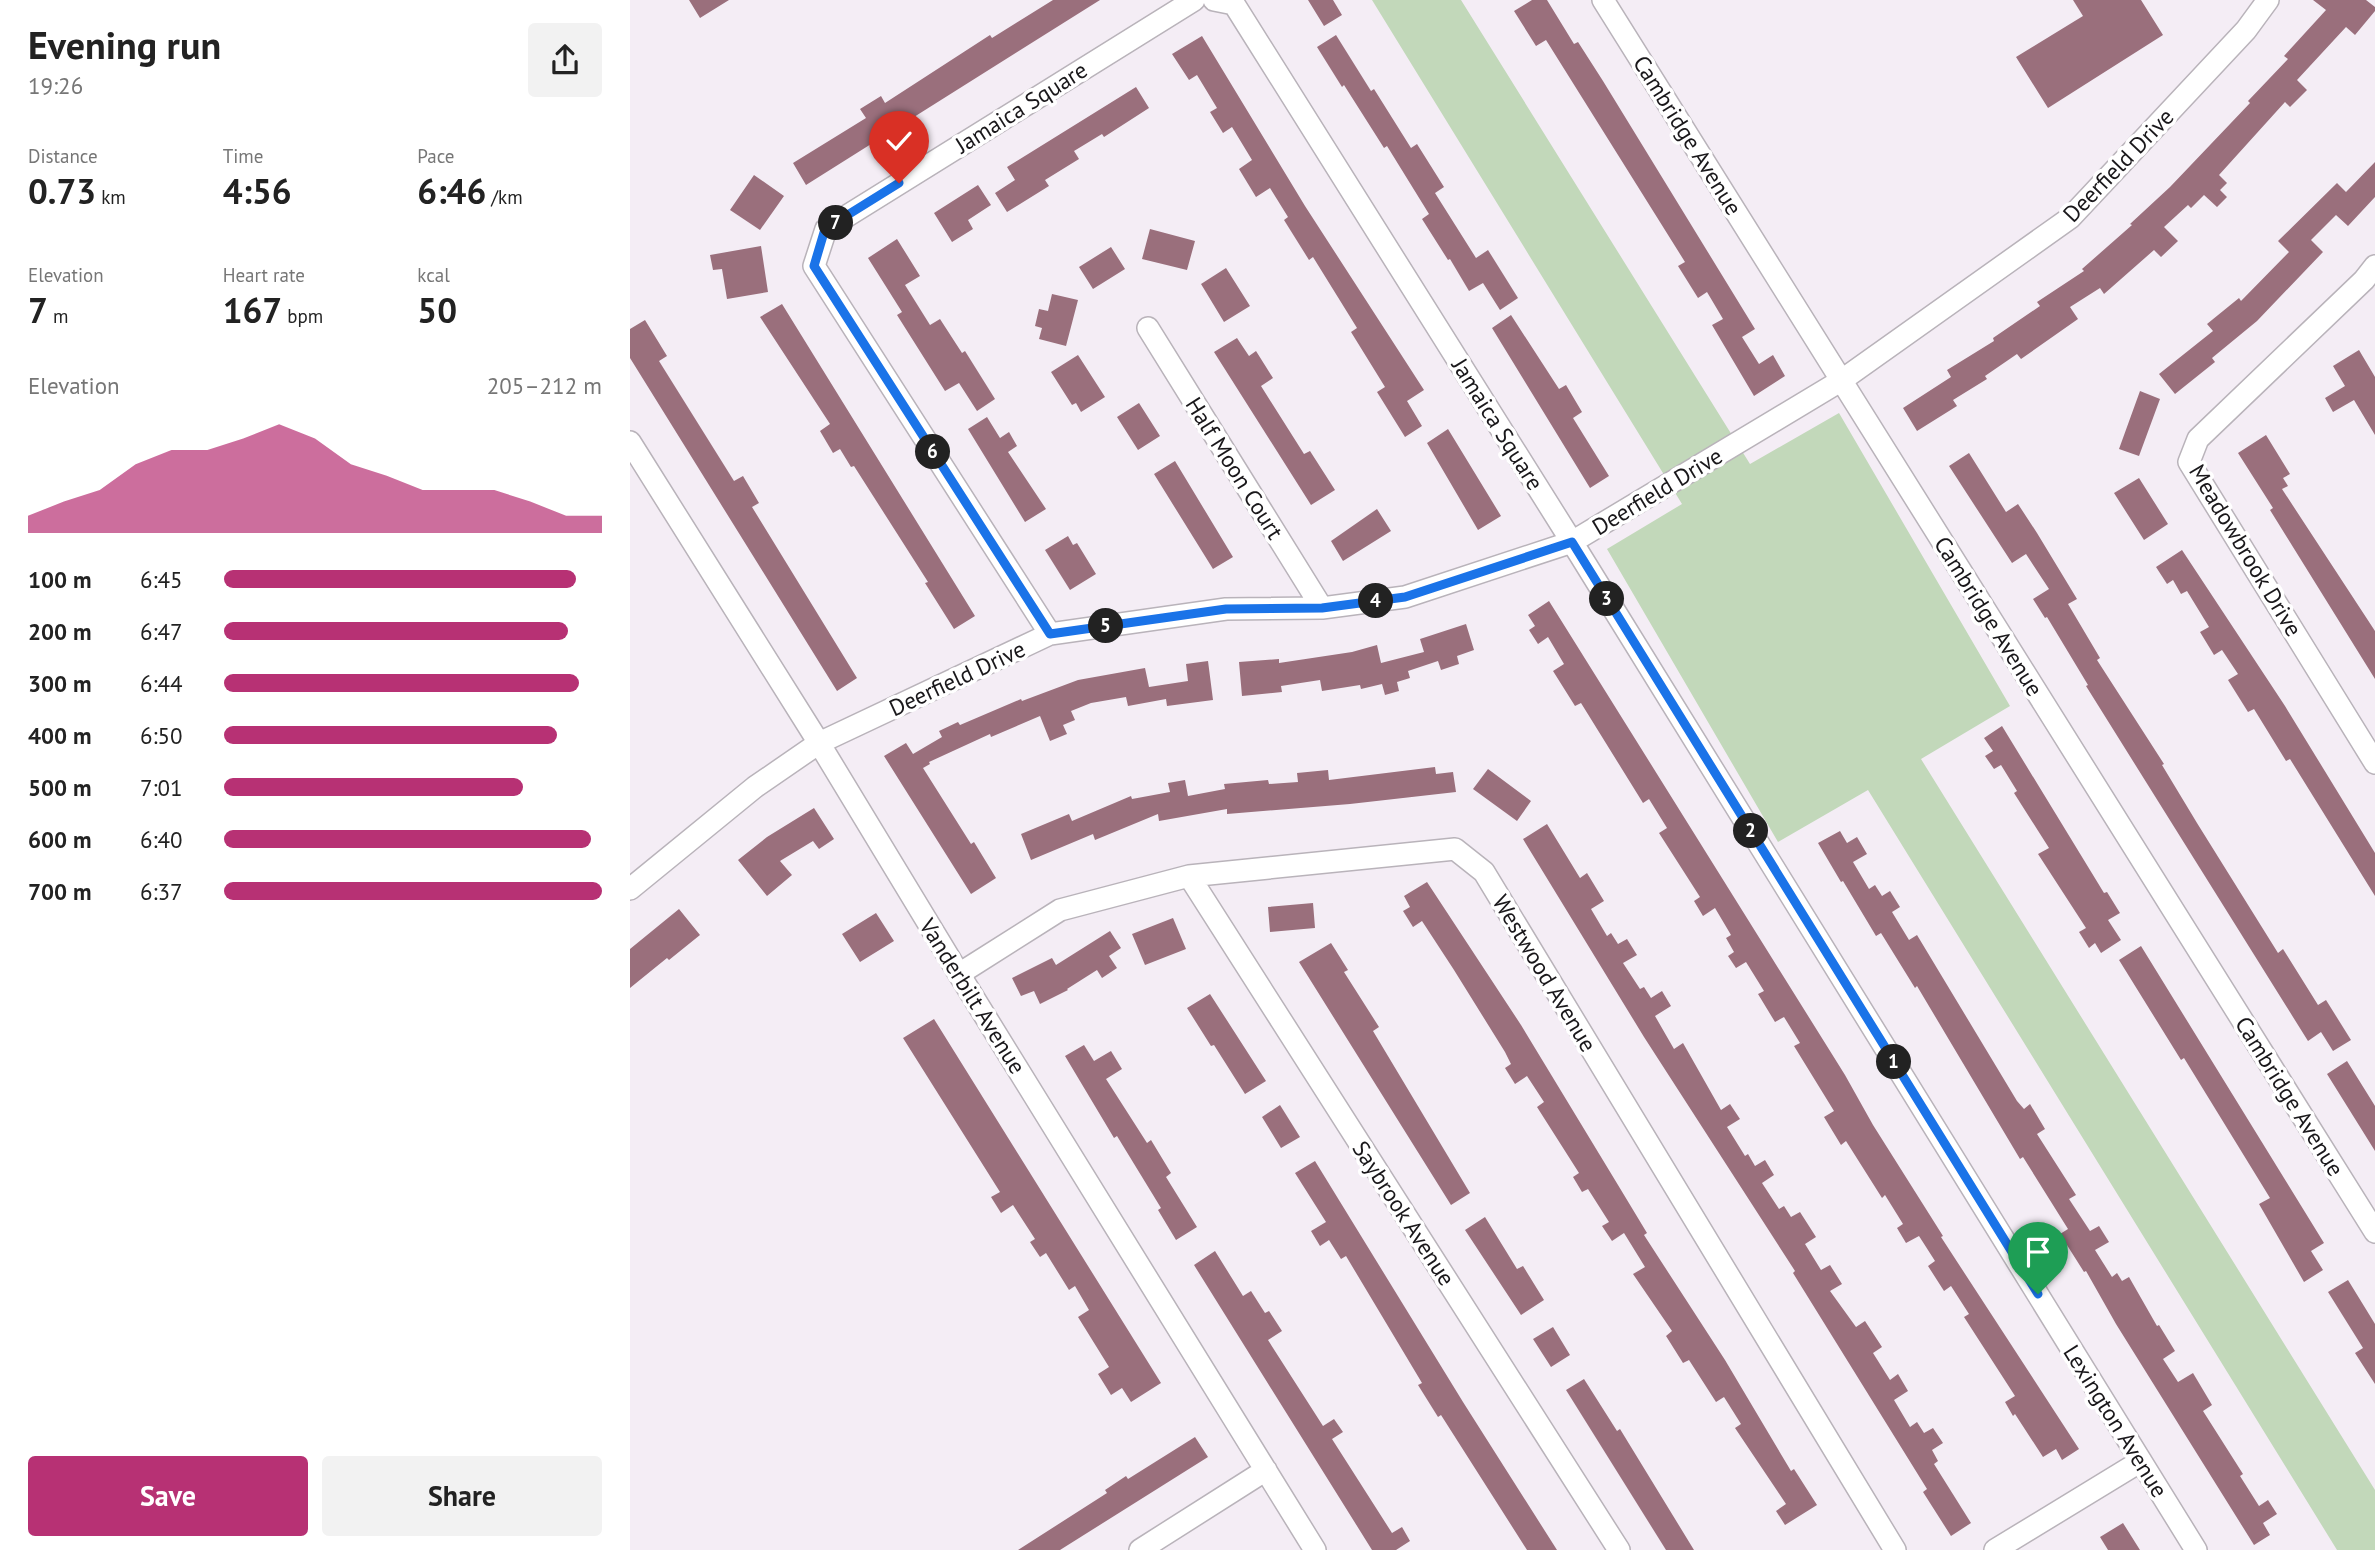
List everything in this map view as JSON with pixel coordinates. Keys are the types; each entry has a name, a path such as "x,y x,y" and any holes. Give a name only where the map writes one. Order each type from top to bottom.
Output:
{"street":[{"name":"Jamaica Square","path":"1050,634 814,266 825,229 1194,0"},
{"name":"Jamaica Square","path":"1214,0 1234,4 1572,542"},
{"name":"Cambridge Avenue","path":"1603,0 2375,1232"},
{"name":"Deerfield Drive","path":"630,889 755,787 819,743 1050,634 1226,609 1322,608 1405,597 1572,542 1842,380 2070,218 2246,30 2268,0"},
{"name":"Meadowbrook Drive","path":"2371,281 2198,439 2189,462 2375,763"},
{"name":"Half Moon Court","path":"1148,328 1322,608"},
{"name":"Vanderbilt Avenue","path":"630,442 819,743 1315,1550"},
{"name":"Lexington Avenue","path":"1572,542 2196,1550"},
{"name":"Westwood Avenue","path":"959,974 1060,910 1189,876 1455,849 1483,872 1895,1550"},
{"name":"Saybrook Avenue","path":"1189,876 1619,1550"},
{"path":"1996,1550 2141,1461"},
{"path":"1140,1550 1266,1470"}],"green space":[{"path":"1372,0 1461,0 1750,464 1839,413 2010,706 1921,759 2375,1490 2375,1550 2337,1550 1868,790 1778,842 1607,549 1682,504"}],"building":[{"path":"689,0 729,0 700,18"},
{"path":"1053,0 1100,0 806,185 793,163 866,118 860,109 881,96 885,103 990,35 992,38"},
{"path":"1308,0 1333,0 1342,15 1324,26"},
{"path":"1532,0 1547,0 1574,44 1578,42 1603,81 1755,329 1742,337 1759,364 1773,355 1785,376 1754,396 1712,325 1723,319 1707,292 1698,298 1678,266 1685,262 1546,40 1536,46 1514,11"},
{"path":"2073,0 2141,0 2163,35 2048,108 2016,57 2083,16"},
{"path":"2313,0 2366,0 2375,7 2375,11 2355,35 2346,27 2297,80 2307,90 2290,107 2285,102 2219,175 2227,183 2220,190 2227,197 2217,207 2204,195 2191,208 2188,205 2164,227 2178,241 2161,257 2154,250 2104,294 2100,288 2070,307 2078,319 2021,359 2017,354 1985,376 1987,379 1953,400 1957,406 1917,431 1903,408 1951,377 1947,370 1994,341 1993,338 2040,306 2037,302 2084,271 2082,269 2132,225 2130,224 2170,187 2250,103 2248,101 2288,59 2284,56 2326,10"},
{"path":"1336,35 1411,148 1417,144 1444,187 1435,193 1476,258 1488,250 1518,298 1500,310 1483,283 1469,291 1422,219 1429,214 1387,146 1384,148 1317,47"},
{"path":"1202,36 1305,206 1424,390 1407,401 1422,426 1405,437 1377,392 1385,387 1351,332 1357,328 1313,257 1309,260 1284,220 1288,217 1270,188 1256,197 1239,169 1252,160 1232,127 1223,133 1210,112 1217,108 1197,75 1189,80 1172,54"},
{"path":"1136,87 1149,108 1104,137 1102,134 1074,151 1079,159 1045,180 1049,186 1007,212 995,193 1015,180 1007,167"},
{"path":"2375,162 2375,197 2348,226 2336,215 2311,240 2323,252 2257,321 2212,358 2215,362 2175,394 2159,374 2213,331 2207,324 2239,298 2241,301 2289,252 2278,241 2337,183 2346,192"},
{"path":"754,175 784,196 760,230 730,210"},
{"path":"978,185 991,205 968,220 973,229 952,242 934,213"},
{"path":"1150,229 1195,241 1187,270 1142,259"},
{"path":"897,239 920,276 905,285 930,325 940,319 962,353 965,351 995,399 977,411 959,383 945,391 897,315 902,312 868,258"},
{"path":"761,246 768,292 727,299 722,269 713,270 710,255"},
{"path":"1111,247 1125,269 1093,289 1079,267"},
{"path":"1226,268 1250,306 1224,322 1201,284"},
{"path":"1052,294 1078,300 1066,346 1039,339 1042,328 1035,326 1039,309 1048,311"},
{"path":"782,304 975,616 954,629 925,583 928,582 854,466 851,467 840,449 833,453 820,431 830,424 760,317"},
{"path":"1511,315 1559,389 1566,385 1582,412 1573,418 1609,476 1590,488 1492,328"},
{"path":"645,320 667,356 659,361 734,481 743,476 759,503 752,507 857,678 837,691 630,358 630,329"},
{"path":"1237,338 1249,356 1256,351 1273,378 1261,386 1304,454 1310,451 1335,490 1311,505 1214,352"},
{"path":"2359,350 2375,377 2375,435 2354,400 2333,412 2325,398 2345,386 2333,366"},
{"path":"1078,355 1105,397 1081,412 1076,403 1072,405 1051,372"},
{"path":"2140,391 2160,399 2139,456 2119,449"},
{"path":"1139,403 1160,436 1138,450 1117,417"},
{"path":"987,417 1000,438 1009,432 1017,446 1008,452 1046,509 1025,522 968,429"},
{"path":"1448,429 1501,516 1478,530 1427,443"},
{"path":"2266,435 2290,474 2283,478 2288,486 2282,489 2375,631 2375,679 2270,510 2273,508 2238,453"},
{"path":"1969,453 2006,512 2018,504 2037,533 2077,599 2068,604 2100,658 2097,660 2164,764 2162,765 2278,953 2283,949 2318,1005 2326,1000 2351,1040 2333,1051 2321,1032 2308,1041 2086,686 2088,685 2047,617 2045,618 2033,599 2049,589 2026,554 2012,563 1949,466"},
{"path":"1175,461 1233,557 1213,569 1154,474"},
{"path":"2139,478 2168,524 2144,540 2114,493"},
{"path":"1377,509 1391,531 1343,561 1331,541"},
{"path":"1068,536 1073,545 1077,543 1096,574 1070,590 1045,550"},
{"path":"2182,550 2285,706 2375,853 2375,896 2290,759 2286,761 2254,709 2248,712 2228,680 2238,674 2222,650 2214,655 2200,632 2209,627 2187,591 2181,594 2173,580 2167,584 2156,567"},
{"path":"1549,601 1845,1075 1943,1236 1941,1237 2079,1449 2062,1460 2056,1449 2043,1457 2015,1414 2013,1416 2005,1402 2015,1396 1964,1317 1969,1314 1951,1286 1944,1291 1928,1266 1935,1261 1919,1236 1906,1243 1897,1228 1903,1224 1885,1195 1882,1198 1846,1141 1841,1145 1824,1117 1834,1111 1794,1046 1800,1043 1784,1017 1775,1022 1758,994 1764,991 1746,962 1736,968 1728,956 1734,952 1726,938 1731,935 1715,908 1703,916 1694,901 1700,897 1659,833 1667,828 1649,799 1643,803 1581,703 1575,706 1553,671 1564,664 1548,637 1538,644 1529,630 1535,626 1528,615"},
{"path":"1466,624 1474,650 1457,656 1459,664 1441,670 1438,661 1408,671 1410,678 1397,682 1399,691 1385,695 1382,684 1361,689 1360,685 1322,691 1320,680 1281,686 1282,692 1242,696 1239,662 1279,659 1279,663 1352,652 1377,645 1381,663 1424,652 1420,639"},
{"path":"1208,661 1213,700 1167,706 1166,699 1128,706 1126,697 1091,703 1071,711 1075,720 1063,725 1067,734 1050,741 1040,716 991,737 990,734 929,762 930,764 923,768 996,878 971,894 884,756 906,743 913,754 942,737 939,731 958,722 960,725 1021,699 1022,701 1078,680 1145,668 1149,687 1188,681 1186,664"},
{"path":"2002,726 2104,893 2107,892 2120,913 2108,920 2121,940 2101,953 2095,943 2089,948 2079,932 2086,928 2038,854 2049,848 2014,793 2017,791 2001,765 1994,769 1985,756 1993,751 1984,738"},
{"path":"1435,767 1436,774 1453,772 1456,792 1227,814 1227,809 1159,821 1158,814 1095,840 1093,834 1031,860 1021,834 1069,814 1072,821 1131,796 1132,799 1170,792 1168,783 1185,780 1188,796 1225,789 1224,784 1268,780 1269,784 1298,782 1297,773 1328,770 1329,780"},
{"path":"1488,769 1531,801 1517,821 1473,789"},
{"path":"814,808 834,839 819,849 813,841 780,861 792,875 767,896 738,860 767,837"},
{"path":"1547,824 1580,878 1587,873 1604,901 1591,909 1607,936 1611,933 1618,944 1627,939 1637,955 1623,963 1640,989 1644,987 1651,998 1662,991 1671,1006 1655,1016 1674,1049 1683,1043 1721,1110 1730,1104 1740,1119 1727,1127 1745,1156 1748,1154 1755,1166 1765,1160 1774,1175 1762,1183 1779,1209 1784,1206 1791,1217 1800,1212 1816,1237 1805,1244 1821,1270 1830,1265 1842,1284 1830,1291 1856,1327 1865,1321 1882,1347 1873,1353 1890,1380 1898,1374 1908,1391 1894,1400 1910,1427 1917,1422 1924,1433 1933,1428 1943,1443 1932,1450 1938,1461 1934,1464 1971,1523 1951,1536 1923,1492 1927,1489 1793,1273 1795,1271 1644,1037 1523,839"},
{"path":"1840,831 1847,843 1857,837 1867,854 1853,862 1869,889 1875,885 1882,896 1890,891 1900,907 1892,912 1909,940 1917,935 2017,1101 2024,1109 2030,1104 2045,1129 2037,1134 2076,1195 2069,1199 2090,1231 2099,1226 2109,1242 2095,1250 2112,1277 2117,1273 2122,1281 2129,1277 2175,1351 2163,1359 2178,1382 2193,1373 2212,1405 2203,1411 2243,1474 2240,1476 2259,1506 2268,1500 2277,1514 2263,1523 2270,1535 2254,1545 2116,1324 2086,1271 2084,1272 2060,1234 2068,1229 2023,1157 2020,1159 1917,986 1915,988 1881,933 1876,936 1818,843"},
{"path":"1427,882 1521,1025 1647,1233 1644,1235 1725,1360 1791,1471 1794,1469 1817,1505 1785,1525 1776,1511 1786,1504 1735,1428 1741,1424 1724,1397 1716,1402 1689,1360 1683,1363 1666,1336 1672,1331 1633,1274 1645,1267 1624,1233 1612,1241 1602,1226 1609,1222 1588,1189 1582,1192 1573,1177 1579,1173 1537,1107 1544,1102 1527,1076 1515,1084 1505,1068 1511,1064 1505,1052 1454,970 1422,921 1413,927 1403,911 1410,907 1404,896"},
{"path":"1313,903 1315,928 1270,932 1268,907"},
{"path":"679,909 700,935 630,988 630,949"},
{"path":"876,913 894,941 860,962 842,934"},
{"path":"1173,918 1186,949 1145,965 1132,934"},
{"path":"1110,931 1121,948 1109,956 1117,968 1102,978 1097,970 1068,990 1040,1004 1034,991 1021,996 1012,978 1052,958 1056,965"},
{"path":"1331,943 1348,970 1344,972 1379,1027 1373,1031 1470,1193 1451,1205 1299,962"},
{"path":"2141,946 2324,1243 2311,1251 2323,1270 2304,1282 2259,1204 2270,1198 2184,1058 2181,1060 2119,960"},
{"path":"1210,994 1266,1081 1245,1094 1187,1008"},
{"path":"934,1019 1161,1383 1131,1402 1122,1388 1111,1395 1098,1374 1109,1367 1078,1317 1089,1310 1075,1286 1069,1290 1046,1253 1040,1257 1030,1242 1035,1239 1013,1205 1001,1213 991,1197 1000,1192 903,1038"},
{"path":"1084,1045 1094,1061 1111,1051 1122,1069 1106,1079 1147,1143 1151,1140 1171,1173 1166,1177 1197,1227 1176,1240 1158,1210 1161,1208 1117,1136 1114,1138 1065,1056"},
{"path":"2347,1061 2375,1106 2375,1151 2327,1074"},
{"path":"1280,1105 1300,1137 1281,1148 1262,1117"},
{"path":"1315,1161 1557,1550 1527,1550 1441,1415 1438,1417 1418,1385 1422,1383 1346,1256 1341,1259 1329,1240 1320,1246 1311,1231 1326,1222 1295,1173"},
{"path":"1485,1217 1517,1269 1523,1266 1544,1300 1521,1315 1465,1230"},
{"path":"1215,1251 1243,1296 1251,1291 1265,1313 1269,1311 1282,1331 1268,1340 1323,1426 1334,1419 1343,1432 1332,1439 1392,1533 1402,1527 1410,1541 1396,1550 1372,1550 1194,1265"},
{"path":"2348,1280 2375,1324 2375,1384 2355,1353 2363,1348 2328,1292"},
{"path":"1553,1327 1570,1355 1551,1367 1533,1339"},
{"path":"1584,1379 1617,1431 1620,1429 1694,1550 1666,1550 1566,1390"},
{"path":"1195,1437 1208,1457 1060,1550 1018,1550 1107,1493 1105,1490 1126,1476 1128,1479"},
{"path":"2123,1523 2140,1550 2108,1550 2100,1537"}],"route":[{"path":"899,183 825,229 814,266 1050,634 1226,609 1322,608 1405,597 1572,542 2038,1294"}]}
